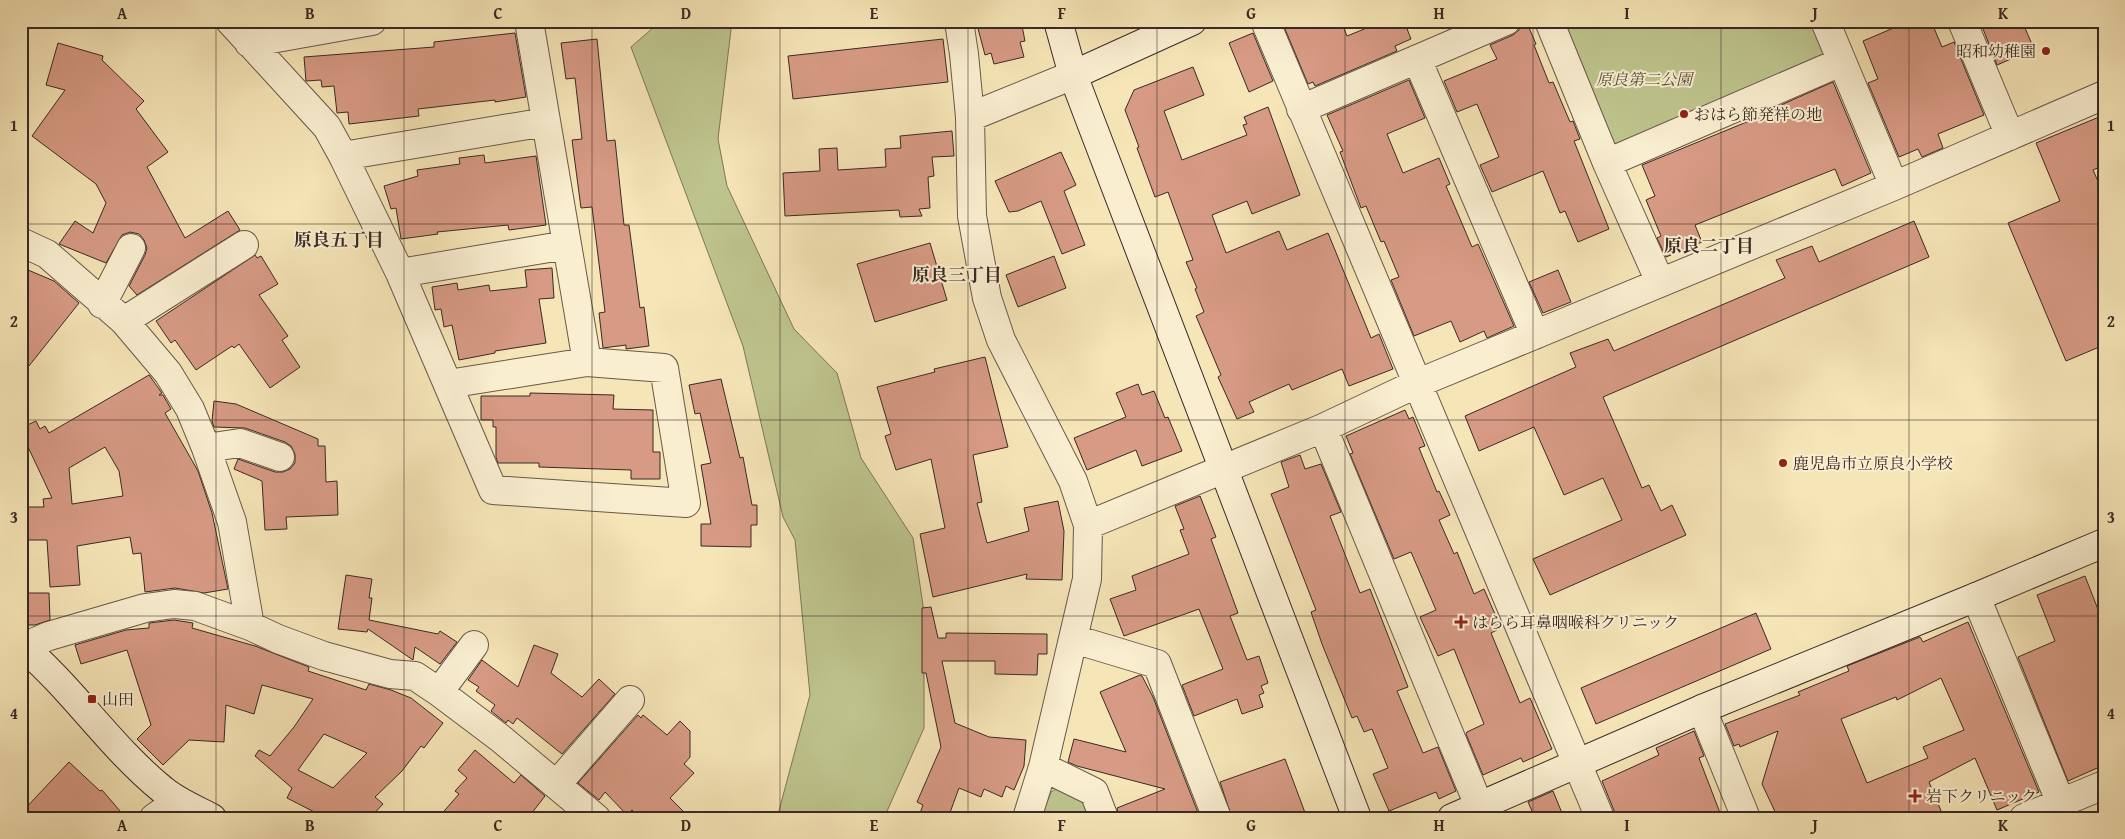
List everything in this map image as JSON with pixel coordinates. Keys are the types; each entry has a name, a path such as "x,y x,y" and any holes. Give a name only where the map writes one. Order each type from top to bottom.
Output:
{"street":[{"path":"230,21 327,127 400,273 493,490 686,503 664,368 587,362 448,384"},
{"path":"249,43 372,21"},
{"path":"529,21 587,362"},
{"path":"958,21 964,54 970,117 972,216 987,298 1001,340 1073,481 1088,525 1087,579 1043,767 1027,818"},
{"path":"1058,21 1073,75 1358,818"},
{"path":"970,117 1073,75 1192,21"},
{"path":"1265,21 1600,818"},
{"path":"1301,109 1506,21"},
{"path":"1549,21 1607,163 1660,282"},
{"path":"1825,21 1894,186"},
{"path":"1962,21 2010,136"},
{"path":"1417,59 1535,335"},
{"path":"1607,163 1841,62"},
{"path":"1088,525 1323,428 1416,384 1894,186 2104,95"},
{"path":"343,156 546,122"},
{"path":"21,242 47,254 102,304 124,321 168,373 190,408 232,522 250,626"},
{"path":"400,273 567,245"},
{"path":"124,321 244,246"},
{"path":"102,304 132,248"},
{"path":"1323,428 1481,812"},
{"path":"206,448 240,442 280,457"},
{"path":"1452,818 1481,812 1577,763 1702,709 2104,543"},
{"path":"1976,597 2064,810"},
{"path":"212,818 178,801 163,790 123,753 55,675 22,646 49,636 145,608 174,604 195,606 324,656 390,674 415,676 439,692 563,800 596,818"},
{"path":"1074,639 1157,664 1217,818"},
{"path":"439,692 474,645"},
{"path":"563,800 630,700"},
{"path":"1702,709 1746,818"},
{"path":"1043,767 1094,792 1104,818"},
{"path":"2024,818 2064,810 2104,784"},
{"path":"154,818 178,801"}],"green space":[{"path":"661,21 732,21 718,139 727,186 794,329 837,373 861,458 913,538 924,612 924,728 884,818 777,818 810,695 795,540 783,517 743,346 631,47"},
{"name":"原良第二公園","path":"1558,21 1815,21 1827,49 1824,63 1625,148 1609,145"},
{"path":"1059,787 1078,792 1094,818 1041,818 1051,792"}],"building":[{"path":"976,21 1021,21 1025,41 1020,42 1024,57 994,64 991,53 985,55"},
{"path":"1292,21 1341,21 1347,36 1384,21 1404,21 1411,39 1395,46 1397,51 1315,86 1313,82 1308,84 1285,29 1294,26"},
{"path":"1521,21 1526,21 1549,83 1553,82 1570,122 1573,121 1580,139 1574,141 1609,229 1578,242 1565,211 1560,213 1543,171 1492,192 1480,165 1499,157 1477,104 1457,112 1444,81 1497,59 1490,45 1513,35 1519,30"},
{"path":"1910,21 1931,21 1942,47 1954,42 1984,115 1938,134 1943,148 1922,157 1918,149 1899,157 1868,83 1878,79 1863,41"},
{"path":"1980,21 2022,21 2034,49 1997,65"},
{"path":"515,33 526,97 495,102 495,100 418,109 419,116 349,124 348,112 337,113 334,86 322,87 321,80 306,81 304,57 434,47 434,42"},
{"path":"1253,33 1273,81 1249,92 1229,43"},
{"path":"597,39 607,141 615,140 624,225 629,225 640,308 644,307 649,346 626,349 626,345 603,348 599,313 605,312 592,207 581,208 572,140 582,139 575,78 566,79 561,43"},
{"path":"943,39 948,82 793,99 788,56"},
{"path":"58,43 103,56 102,60 144,101 136,109 168,152 147,167 185,238 228,211 240,230 137,295 129,286 147,248 139,234 130,232 122,235 106,263 59,244 75,221 93,233 106,203 96,184 32,136 65,90 46,85"},
{"path":"1193,67 1204,95 1164,111 1182,160 1247,135 1243,125 1247,124 1244,117 1268,107 1300,195 1252,214 1247,201 1212,215 1226,253 1279,231 1287,250 1328,233 1371,338 1379,334 1393,369 1349,386 1342,369 1292,390 1289,384 1249,402 1254,412 1237,419 1218,377 1221,375 1196,316 1204,312 1195,289 1197,288 1186,262 1193,260 1168,192 1155,197 1125,110 1134,90"},
{"path":"1409,80 1425,118 1387,134 1403,173 1439,158 1450,184 1446,186 1472,247 1478,244 1514,326 1487,338 1484,331 1460,342 1451,321 1414,336 1391,280 1399,277 1384,241 1381,242 1366,206 1361,208 1340,152 1343,151 1327,115"},
{"path":"1833,82 1871,173 1842,186 1835,169 1695,225 1702,242 1666,257 1657,238 1661,236 1646,200 1655,196 1642,165 1766,114 1765,112"},
{"path":"2104,115 2104,174 2100,167 2093,170 2104,195 2104,345 2066,361 2008,223 2060,201 2036,143"},
{"path":"952,131 954,156 932,157 934,176 928,177 930,208 919,209 922,216 900,217 899,210 785,216 783,173 820,171 819,149 837,148 838,170 886,167 885,149 901,148 900,136"},
{"path":"1061,152 1076,185 1064,191 1085,245 1062,254 1041,201 1018,211 1009,212 995,181"},
{"path":"484,155 485,163 536,156 546,225 509,230 508,225 437,232 438,234 401,239 396,208 391,209 384,186 418,176 417,170 460,164 459,158"},
{"path":"1914,221 1929,257 1603,397 1642,488 1649,485 1661,511 1672,505 1686,535 1550,595 1533,559 1622,520 1603,478 1564,495 1534,427 1479,451 1465,416 1576,367 1570,353 1608,339 1614,351 1785,278 1776,260 1812,246 1819,262"},
{"path":"930,243 947,300 875,322 857,264"},
{"path":"255,255 257,258 261,256 278,284 259,295 288,336 282,340 300,367 270,388 239,344 234,348 232,346 196,370 175,340 171,343 156,321"},
{"path":"1054,256 1066,288 1018,307 1006,275"},
{"path":"21,267 54,281 79,303 21,376"},
{"path":"552,268 554,298 539,299 546,343 495,351 495,353 459,360 452,325 444,327 441,309 435,310 432,287 457,283 458,290 489,285 490,291 527,287 525,270"},
{"path":"1558,270 1571,302 1543,313 1529,282"},
{"path":"985,357 1008,447 973,455 982,502 977,503 987,543 1029,531 1024,508 1058,501 1064,531 1062,580 1026,579 1027,574 933,597 920,534 945,528 931,459 896,470 885,436 891,434 877,387 935,372 934,369"},
{"path":"149,375 162,393 159,395 163,395 171,409 165,413 198,471 212,513 228,589 204,593 175,588 145,592 141,553 133,554 130,537 77,546 80,585 50,587 47,540 23,540 21,536 21,507 44,507 43,499 52,498 21,432 21,428 36,421 40,429 45,426 49,433","holes":["105,447 119,471 123,496 72,504 69,468"]},
{"path":"721,379 740,458 743,457 752,505 757,505 757,525 751,525 751,547 701,546 701,524 711,524 701,465 711,463 700,413 695,414 689,385"},
{"path":"1138,384 1142,395 1154,391 1165,418 1168,417 1182,451 1142,466 1136,450 1087,470 1074,438 1126,417 1116,393"},
{"path":"530,393 614,395 613,409 653,410 653,452 660,452 660,479 631,479 631,470 539,467 539,463 498,463 496,457 496,427 493,427 493,420 481,420 481,396 530,396"},
{"path":"214,401 236,404 318,439 318,446 325,446 326,482 337,481 338,515 286,517 287,529 265,530 262,481 234,469 238,459 275,472 283,472 290,469 295,463 295,454 291,446 285,442 245,428 214,427 212,421"},
{"path":"1405,410 1409,419 1413,417 1425,446 1419,448 1437,492 1439,491 1450,515 1439,520 1454,554 1457,552 1474,594 1484,589 1501,628 1491,633 1520,703 1530,698 1552,749 1523,762 1521,758 1483,775 1466,734 1484,724 1454,649 1438,656 1420,617 1436,610 1411,552 1394,559 1350,454 1353,453 1346,436"},
{"path":"1300,455 1305,469 1321,464 1341,512 1330,516 1360,593 1370,589 1408,687 1397,691 1423,753 1438,747 1456,791 1439,799 1436,792 1389,811 1373,774 1388,768 1372,729 1364,732 1357,716 1352,718 1322,644 1311,612 1316,610 1271,494 1289,487 1281,462"},
{"path":"1200,496 1216,537 1211,539 1238,613 1230,616 1247,660 1259,656 1268,683 1261,686 1264,693 1259,695 1263,707 1242,714 1237,699 1194,716 1182,685 1223,669 1199,609 1124,636 1110,599 1136,590 1132,576 1189,554 1180,530 1184,529 1175,506"},
{"path":"346,575 372,579 369,598 372,598 369,620 438,634 440,631 457,642 440,664 415,647 413,660 368,629 367,632 338,629"},
{"path":"2085,576 2104,625 2104,765 2068,781 2018,657 2055,641 2037,595"},
{"path":"26,593 49,593 50,620 35,625 26,625"},
{"path":"931,607 938,638 946,638 946,633 1047,634 1047,654 1038,654 1037,675 995,674 995,661 942,661 955,723 989,737 1026,740 1024,766 1014,790 1006,786 1002,797 984,789 981,797 959,788 948,818 933,818 920,813 923,805 917,802 941,747 926,673 922,673 922,608"},
{"path":"1756,613 1771,649 1596,724 1581,688"},
{"path":"174,620 193,623 192,628 255,646 309,667 308,671 366,690 369,684 391,690 411,698 443,723 424,748 421,746 402,771 375,797 383,804 370,818 326,818 287,798 292,788 255,756 259,750 270,756 294,727 313,699 262,685 254,714 226,705 224,742 189,740 163,765 137,739 151,725 127,650 81,664 75,645 126,630 149,628 149,623","holes":["324,734 367,753 333,788 298,770"]},
{"path":"1968,622 2039,792 1997,810 1975,758 1929,782 1944,818 1778,818 1762,784 1778,731 1740,747 1739,744 1734,746 1725,724 1800,695 1798,692 1849,671 1847,666 1920,637 1923,642","holes":["1941,678 1964,730 1923,747 1928,758 1867,783 1841,719 1896,697 1897,700"]},
{"path":"534,645 558,654 551,673 582,697 599,679 615,694 562,754 517,718 513,724 508,720 506,723 491,711 495,705 476,691 479,687 468,680 482,660 518,687"},
{"path":"1140,675 1153,697 1200,818 1119,818 1117,808 1165,789 1068,762 1074,739 1126,752 1100,692"},
{"path":"638,715 641,718 643,715 667,735 680,721 690,731 690,757 684,764 694,773 670,798 690,818 640,818 632,810 627,815 605,792 599,800 578,783"},
{"path":"1694,731 1704,756 1699,758 1722,818 1617,818 1602,781 1659,755 1656,748"},
{"path":"475,750 514,783 521,775 545,796 528,818 438,818 459,794 455,791 467,778 458,770"},
{"path":"1285,759 1307,818 1232,818 1220,782"},
{"path":"69,762 100,791 102,790 126,818 21,818 21,813"},
{"path":"1553,791 1564,818 1535,818 1528,802"}],"place":[{"name":"昭和幼稚園","path":"2046,51"},
{"name":"おはら節発祥の地","path":"1684,114"},
{"name":"鹿児島市立原良小学校","path":"1783,463"},
{"name":"はらら耳鼻咽喉科クリニック","path":"1461,622"},
{"name":"山田","path":"92,699"},
{"name":"岩下クリニック","path":"1915,796"}],"district":[{"name":"原良五丁目","path":"339,239"},
{"name":"原良二丁目","path":"1709,245"},
{"name":"原良三丁目","path":"957,274"}]}
